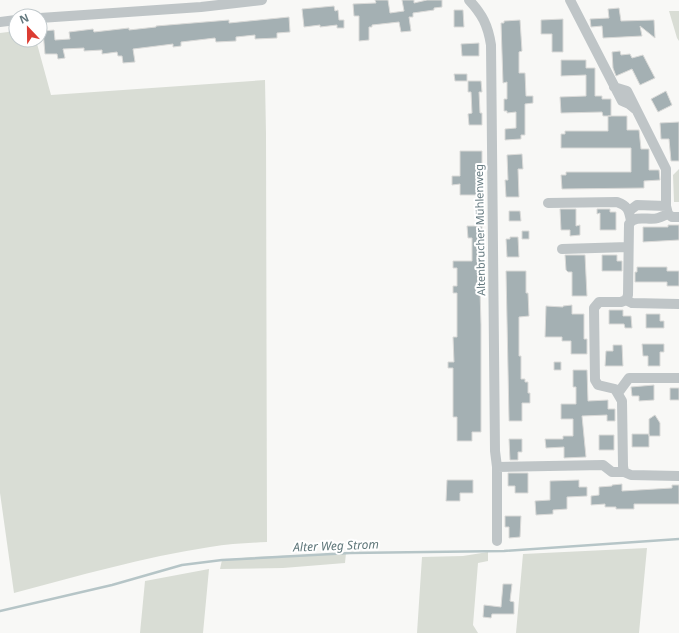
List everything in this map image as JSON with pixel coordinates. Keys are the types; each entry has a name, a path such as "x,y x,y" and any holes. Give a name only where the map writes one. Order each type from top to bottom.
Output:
{"street":[{"path":"48,17 262,0"},
{"name":"Altenbrucher Mühlenweg","path":"469,0 478,10 486,24 489,31 491,44 494,427 497,467 497,541"},
{"path":"570,0 614,87 627,91 666,169 667,210 672,217 679,217"},
{"path":"548,203 617,202 624,205 630,216 637,218 658,218 667,210"},
{"path":"626,300 628,295 628,247 630,216 637,204 667,210"},
{"path":"562,249 628,247"},
{"path":"624,472 622,466 622,401 615,389 598,385 595,380 594,308 599,302 621,302 626,300"},
{"path":"626,300 632,304 679,304"},
{"path":"618,393 629,378 679,378"},
{"path":"497,467 603,466 612,472 624,472 631,475 679,476"}],"shaded area":[{"path":"669,11 679,11 679,41 677,38"},
{"path":"8,32 8,48 38,48 51,95 265,80 267,542 217,546 160,556 111,567 14,593 0,493 0,33"},
{"path":"679,169 679,202 674,202 673,175"},
{"path":"647,548 639,633 516,633 523,554"},
{"path":"488,552 488,561 478,563 473,625 478,633 417,633 422,557 463,556"},
{"path":"346,553 345,563 283,568 220,569 222,560 252,557"},
{"path":"209,569 203,633 140,633 145,581"}],"building":[{"path":"375,0 388,0 390,13 404,11 402,0 414,0 414,3 427,0 442,0 442,7 434,8 434,10 413,13 413,17 409,17 411,31 401,32 399,22 372,25 372,27 369,27 369,40 359,41 359,16 354,16 353,4 376,3"},
{"path":"334,6 335,11 338,10 339,20 344,20 344,28 337,28 337,25 304,27 302,9"},
{"path":"619,8 621,21 654,20 655,38 640,26 642,36 603,38 602,26 591,27 590,19 609,18 608,9"},
{"path":"454,10 463,10 464,27 454,27"},
{"path":"289,17 290,32 277,33 277,38 255,39 255,35 236,37 236,41 216,42 215,38 181,42 181,46 173,47 173,44 133,49 135,62 123,63 122,56 118,56 117,52 102,54 102,50 84,51 84,48 63,49 65,58 58,59 57,54 45,54 44,48 48,48 48,31 54,30 55,40 70,39 69,32 93,29 94,32 229,20 229,23"},
{"path":"563,19 563,52 552,52 552,34 541,34 541,20"},
{"path":"520,20 522,51 519,52 519,73 525,73 526,96 533,96 533,103 525,104 525,135 521,135 521,139 505,140 505,129 516,128 516,112 507,113 507,111 504,111 504,99 507,99 507,82 503,83 501,23 504,23 504,21"},
{"path":"479,43 479,56 462,56 461,44"},
{"path":"620,51 621,55 630,54 632,58 643,55 655,78 640,85 632,69 616,76 613,68 612,52"},
{"path":"561,60 586,60 586,68 595,68 595,96 602,96 602,99 611,99 611,116 603,116 602,112 561,113 560,97 586,96 586,75 561,76"},
{"path":"454,74 467,74 467,81 455,81"},
{"path":"468,81 481,81 482,92 479,92 482,125 469,125 468,114 472,113 471,92 468,92"},
{"path":"666,91 672,105 658,112 651,99"},
{"path":"608,116 627,116 627,130 639,130 641,149 649,149 649,170 659,170 660,180 644,181 644,188 562,189 561,175 566,175 566,172 631,172 631,148 561,148 561,134 565,134 565,131 608,131"},
{"path":"679,122 679,161 671,161 669,139 661,139 660,123"},
{"path":"460,151 482,151 482,195 460,195 460,184 452,185 452,176 460,176"},
{"path":"522,154 523,169 518,169 519,197 506,197 505,180 508,180 507,155"},
{"path":"560,209 576,209 576,226 580,225 580,235 570,236 570,230 561,230"},
{"path":"597,209 610,209 610,212 616,212 616,230 600,230 600,213 597,214"},
{"path":"509,211 520,211 521,221 509,221"},
{"path":"668,225 679,225 679,240 643,242 643,227 668,227"},
{"path":"467,226 482,226 482,255 479,255 481,325 481,432 472,432 472,441 457,441 457,417 453,417 453,368 448,368 448,362 454,362 453,337 457,337 457,293 453,293 453,286 457,286 457,268 453,268 453,261 472,261 472,238 468,238"},
{"path":"522,231 529,231 529,239 522,239"},
{"path":"510,237 518,237 519,257 507,257 506,239 510,239"},
{"path":"565,255 585,255 587,296 572,296 572,272 568,272 566,270"},
{"path":"602,255 617,255 617,261 622,261 622,271 602,271"},
{"path":"637,267 667,267 667,271 679,271 679,286 667,286 667,282 635,282 635,272 637,272"},
{"path":"506,271 526,271 526,293 528,293 529,316 519,317 519,356 521,356 521,379 525,379 525,382 528,382 530,403 522,403 522,421 509,421"},
{"path":"572,305 572,314 584,314 584,339 587,339 587,354 571,354 571,341 562,341 562,337 545,337 546,306 563,307"},
{"path":"609,310 623,310 623,316 631,316 632,328 625,328 624,324 609,324"},
{"path":"646,314 660,314 660,321 664,321 664,328 646,328"},
{"path":"642,344 664,344 664,352 660,352 660,366 648,366 648,356 643,356"},
{"path":"613,345 622,345 623,366 605,366 606,351 613,351"},
{"path":"554,362 561,362 561,370 554,370"},
{"path":"573,370 587,370 588,401 608,400 608,409 615,409 615,421 607,421 607,415 582,416 586,457 564,458 564,447 546,448 545,439 563,439 563,436 573,436 573,419 561,419 561,404 576,404 576,387 573,387"},
{"path":"654,385 654,400 639,401 639,396 632,396 631,387"},
{"path":"670,388 679,388 679,400 670,400"},
{"path":"655,415 660,423 660,436 649,436 649,419"},
{"path":"632,434 649,434 649,447 632,447"},
{"path":"599,435 614,435 614,450 599,450"},
{"path":"509,439 522,439 522,452 518,452 518,460 510,460"},
{"path":"508,473 528,473 528,493 515,493 515,486 508,486"},
{"path":"447,480 473,480 473,493 460,493 460,501 446,501"},
{"path":"579,480 579,487 587,487 587,496 567,497 567,509 553,510 553,514 536,515 535,501 550,500 550,481"},
{"path":"622,484 622,491 672,488 672,485 679,485 679,504 634,504 634,509 616,509 616,507 605,507 605,504 591,505 591,496 599,495 599,487"},
{"path":"505,516 521,516 520,537 509,538 509,527 505,527"},
{"path":"503,584 512,584 510,601 514,602 514,614 492,614 491,618 483,617 484,605 501,607"}],"waterway":[{"name":"Alter Weg Strom","path":"0,611 112,585 182,565 222,560 350,553 504,551 679,539"}]}
